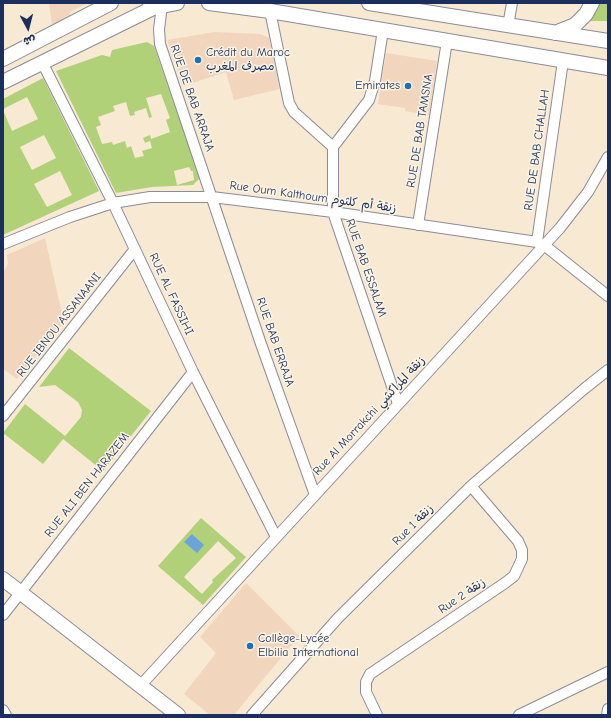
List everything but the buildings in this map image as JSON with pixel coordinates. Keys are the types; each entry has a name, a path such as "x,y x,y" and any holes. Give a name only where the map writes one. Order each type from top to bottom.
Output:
{"main road":[{"path":"3,59 92,9 111,3"},
{"path":"209,3 270,11 608,68"},
{"path":"369,3 393,5 508,26 608,41"},
{"path":"554,33 575,24 586,14 592,3"},
{"path":"3,82 165,4"},
{"path":"3,579 178,715"}],"street":[{"path":"508,26 512,3"},
{"name":"RUE DE BAB ARRAJA","path":"165,4 159,29 160,44 212,196"},
{"path":"270,11 289,103 294,112 333,147 370,100 375,81 383,30"},
{"name":"RUE DE BAB TAMSNA","path":"418,225 447,41"},
{"name":"RUE DE BAB CHALLAH","path":"540,244 563,60"},
{"name":"RUE AL FASSIHI","path":"42,62 113,203 193,372 276,537"},
{"name":"RUE BAB ESSALAM","path":"333,147 334,212 398,404"},
{"name":"Rue Al Morrakchi زنقة المراكشي","path":"140,686 398,404 540,244 574,212 608,157"},
{"name":"Rue Oum Kalthoum زنقة أم كلثوم","path":"3,244 70,217 113,203 150,197 212,196 334,212 540,244"},
{"name":"RUE BAB ERRAJA","path":"212,196 261,344 315,495"},
{"path":"540,244 608,296"},
{"name":"RUE IBNOU ASSANAANI","path":"3,416 135,249"},
{"name":"Rue 1 زنقة","path":"252,715 338,618 471,486 584,388 608,370"},
{"name":"RUE ALI BEN HARAZEM","path":"3,615 193,372"},
{"name":"Rue 2 زنقة","path":"377,715 366,692 366,682 370,674 505,583 514,576 519,567 522,559 522,550 518,541 471,486"},
{"path":"519,715 608,672"},
{"path":"607,715 608,709"},
{"path":"3,710 6,715"}],"shaded area":[{"path":"49,3 88,3 70,12 70,16 52,25"},
{"path":"215,32 260,34 269,38 280,89 234,100 226,72 183,86 167,40"},
{"path":"386,53 437,61 429,115 405,111 405,108 378,104"},
{"path":"45,238 64,323 17,379 3,369 3,272 8,264 7,255"},
{"name":"Collège-Lycée Elbilia International","path":"246,583 299,636 234,715 210,715 184,694 216,653 200,637"}],"green space":[{"path":"599,3 608,3 608,21 584,21"},
{"path":"147,42 154,46 200,178 193,185 152,187 116,193 56,71 102,55 110,57 112,50","holes":["161,94 170,118 166,120 170,132 151,139 150,135 143,138 145,143 150,141 152,148 142,151 144,156 135,158 131,146 127,148 125,141 113,145 112,142 102,144 96,127 101,125 98,117 115,111 113,106 126,102 130,116 135,115 134,112 146,108 149,118 152,117 146,98","189,167 191,171 193,171 194,180 177,185 174,171"]},
{"path":"43,78 99,191 3,235 3,110 12,131 38,119 27,97 3,109 3,99","holes":["44,135 56,158 32,170 20,147","60,171 72,195 47,207 34,184"]},
{"path":"69,348 151,411 103,471 63,439 43,464 3,433 25,404 65,436 81,417 82,410 78,402 55,385 39,387"},
{"path":"201,518 246,557 203,605 158,566","holes":["218,541 236,558 212,580 213,582 202,594 184,577"]}],"water":[{"path":"192,534 204,545 197,553 184,542"}],"place":[{"name":"Crédit du Maroc مصرف المغرب","path":"198,60"},
{"name":"Emirates","path":"408,86"},
{"name":"Collège-Lycée Elbilia International","path":"250,646"}]}
